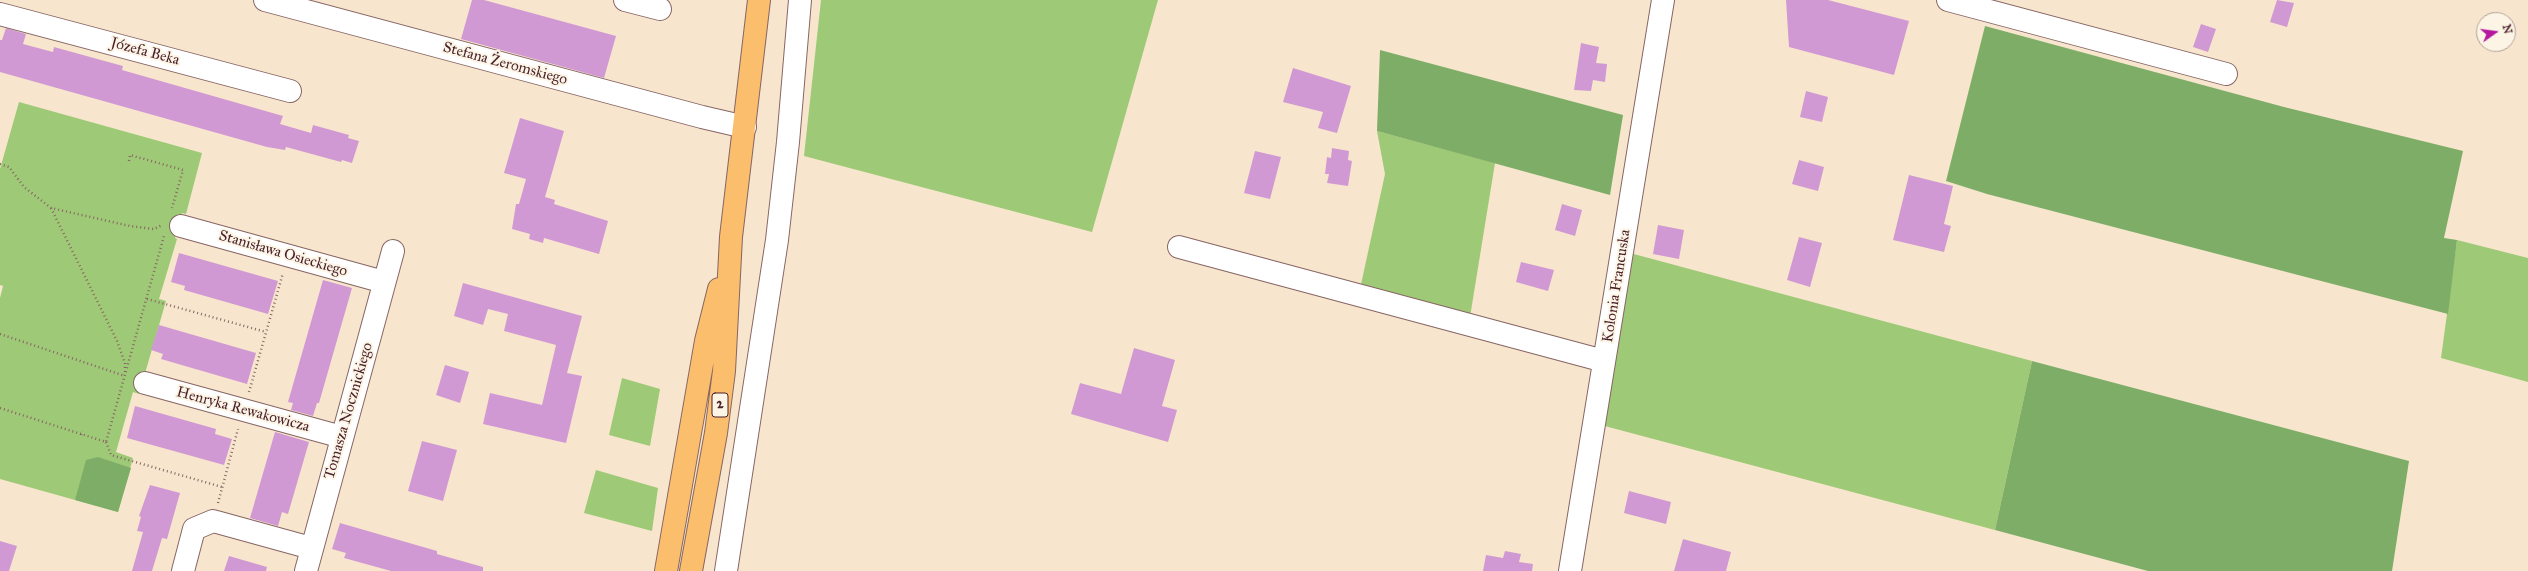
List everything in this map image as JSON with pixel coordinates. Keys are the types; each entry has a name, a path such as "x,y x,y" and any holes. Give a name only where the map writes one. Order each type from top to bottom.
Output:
{"highway":[{"name":"2","path":"691,571 716,433 723,378 731,237 759,0"},
{"name":"2","path":"666,571 706,341 731,237"}],"street":[{"name":"Stefana Żeromskiego","path":"265,0 702,117 745,126"},
{"path":"625,0 660,9"},
{"path":"726,571 777,240 788,142 800,0"},
{"name":"Kolonia Francuska","path":"1570,571 1663,0"},
{"path":"1948,0 2226,74"},
{"name":"Józefa Beka","path":"0,14 290,91"},
{"name":"Stanisława Osieckiego","path":"172,223 384,282"},
{"path":"1180,247 1604,361"},
{"name":"Tomasza Nocznickiego","path":"306,571 311,548 393,251"},
{"name":"Henryka Rewakowicza","path":"135,379 342,437"},
{"path":"183,571 194,529 213,521 311,548"}],"path":[{"path":"129,161 130,155 183,170 172,223 147,299 135,379 106,442 110,455 222,487"},
{"path":"0,164 9,167 24,187 51,208 138,227 154,229 172,223"},
{"path":"51,208 117,341 124,363 135,379"},
{"path":"213,521 288,256"},
{"path":"147,299 266,332"},
{"path":"0,334 135,379"},
{"path":"0,408 106,442"}],"green space":[{"path":"821,0 1158,0 1092,232 804,156"},
{"path":"1985,26 2284,107 2463,151 2444,238 2457,240 2448,314 1987,194 1946,181"},
{"path":"1380,50 1623,115 1610,195 1377,131"},
{"path":"19,102 202,153 186,214 182,213 175,238 177,239 159,299 166,301 139,394 133,392 116,452 133,458 118,512 0,479 0,298 3,286 0,285 0,169"},
{"path":"1377,131 1495,163 1470,317 1360,289 1385,174"},
{"path":"2457,240 2528,258 2528,382 2441,358"},
{"path":"1630,253 2032,361 1995,530 1601,425"},
{"path":"2032,361 2409,461 2392,571 2148,571 1995,530"},
{"path":"622,378 660,389 650,446 609,435"},
{"path":"98,457 131,468 118,512 75,500 86,460"},
{"path":"596,470 658,488 652,531 584,513"}],"building":[{"path":"472,0 484,0 616,36 604,78 461,39"},
{"path":"1786,0 1828,0 1909,21 1894,75 1789,47"},
{"path":"2277,0 2294,3 2287,27 2270,22"},
{"path":"2201,24 2216,29 2208,52 2193,47"},
{"path":"6,28 26,34 23,44 53,52 54,47 123,66 122,70 283,116 280,124 311,133 313,125 349,135 348,138 359,141 352,163 342,160 341,162 286,147 285,150 267,147 0,72 0,40 2,40"},
{"path":"1581,43 1599,47 1596,63 1607,64 1605,82 1593,80 1591,91 1574,90"},
{"path":"1293,68 1351,86 1337,133 1318,128 1323,112 1283,102"},
{"path":"1806,91 1828,97 1822,122 1800,117"},
{"path":"520,118 564,131 545,197 555,200 554,204 608,221 599,254 544,238 543,243 529,239 530,234 512,229 516,204 519,204 526,179 504,173"},
{"path":"1332,148 1349,151 1348,160 1352,161 1348,186 1327,183 1329,174 1325,174 1327,157 1331,158"},
{"path":"1255,151 1281,157 1270,199 1244,193"},
{"path":"1799,160 1824,167 1818,191 1792,184"},
{"path":"1909,175 1953,186 1944,224 1951,226 1944,252 1893,240"},
{"path":"1562,204 1582,210 1575,236 1555,230"},
{"path":"1658,225 1684,230 1679,259 1653,254"},
{"path":"1799,237 1822,243 1810,287 1787,280"},
{"path":"179,253 278,281 268,314 184,290 185,286 171,282"},
{"path":"1521,262 1554,270 1548,291 1516,282"},
{"path":"323,280 352,288 319,403 317,403 313,416 291,410 293,403 288,402"},
{"path":"463,283 582,316 567,373 582,376 566,443 483,424 490,393 542,405 556,345 504,331 508,314 488,309 483,325 454,316"},
{"path":"159,325 256,353 247,384 161,359 163,354 151,350"},
{"path":"1134,348 1175,360 1162,406 1177,410 1168,442 1071,414 1080,383 1121,394"},
{"path":"445,365 469,372 460,403 436,395"},
{"path":"135,406 216,429 215,434 232,439 224,465 127,438"},
{"path":"275,432 309,442 288,514 282,512 278,526 250,518"},
{"path":"422,441 457,450 443,501 408,491"},
{"path":"150,485 180,493 167,539 162,538 152,571 132,571 143,532 137,531 141,517 139,516"},
{"path":"1629,491 1671,502 1666,524 1624,513"},
{"path":"340,523 437,551 437,554 483,567 483,571 391,571 344,558 346,553 332,549"},
{"path":"1683,539 1731,552 1726,571 1674,571"},
{"path":"0,541 17,546 9,571 0,571"},
{"path":"1505,551 1521,554 1519,562 1533,564 1532,571 1483,571 1486,555 1503,558"},
{"path":"229,556 267,567 266,571 224,571"}]}
